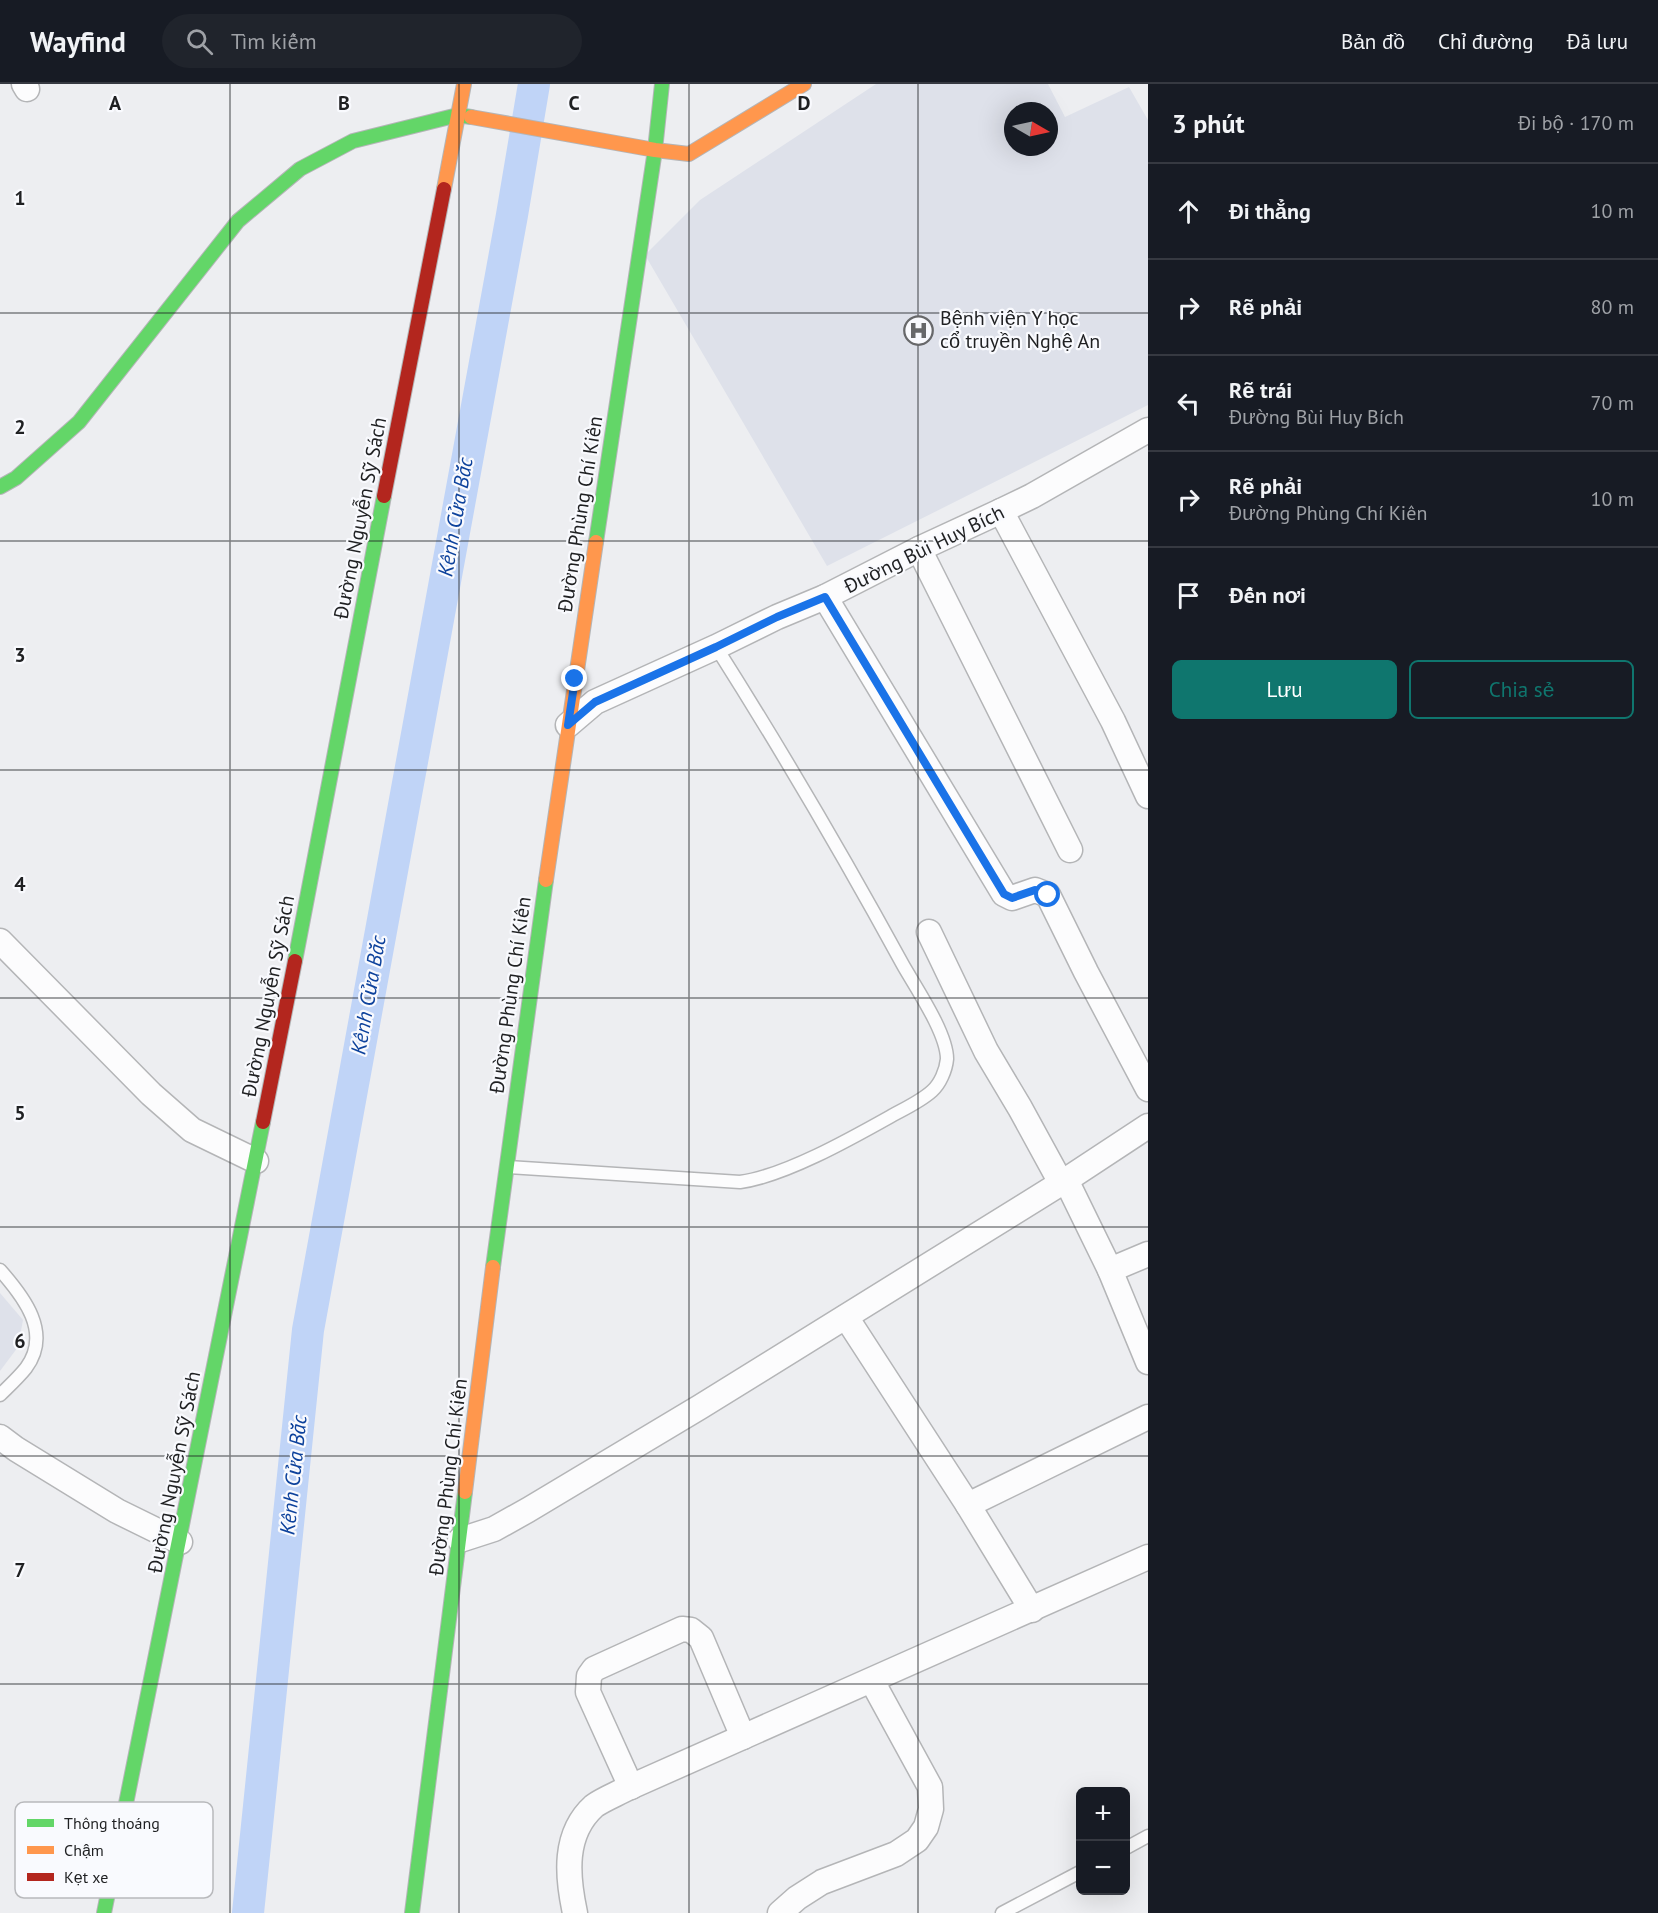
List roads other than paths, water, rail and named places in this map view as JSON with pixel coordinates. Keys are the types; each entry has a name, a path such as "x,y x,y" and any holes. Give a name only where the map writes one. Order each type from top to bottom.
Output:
{"street":[{"name":"Đường Nguyễn Sỹ Sách","path":"127,1802 256,1161 464,84"},
{"name":"Đường Phùng Chí Kiên","path":"412,1913 506,1167 568,725 655,150 662,84"},
{"path":"0,487 16,478 80,422 238,221 300,169 353,141 458,115 689,154 804,84"},
{"name":"Đường Bùi Huy Bích","path":"568,725 595,702 825,597 919,549 1032,496 1148,430"},
{"path":"1001,511 1113,721 1148,796"},
{"path":"919,549 1070,850"},
{"path":"825,597 1004,894 1012,898 1035,890 1048,895 1148,1089"},
{"path":"929,932 986,1051 1063,1182 1110,1270 1148,1362"},
{"path":"0,941 143,1086 192,1130 256,1161"},
{"path":"460,1540 494,1529 528,1510 846,1317 1063,1182 1148,1126"},
{"path":"1110,1270 1148,1254"},
{"path":"846,1317 968,1505 1032,1610"},
{"path":"968,1505 1148,1417"},
{"path":"0,1437 117,1511 180,1542"},
{"path":"575,1913 569,1883 573,1838 579,1825 596,1805 631,1786 1148,1557"},
{"path":"631,1786 588,1692 589,1676 594,1669 682,1629 691,1630 701,1638 743,1737"},
{"path":"780,1913 822,1882 896,1854 917,1840 926,1827 932,1809 930,1787 872,1681"},
{"name":"Đường Nguyễn Sỹ Sách","path":"104,1913 107,1898"}],"lane":[{"path":"506,1167 740,1182 756,1180 799,1163 856,1135 922,1098 933,1090 944,1072 947,1059 944,1040 937,1025 758,714 716,647"},
{"path":"0,1270 27,1305 32,1314 37,1335 34,1353 29,1363 0,1395"},
{"path":"1130,1845 1148,1836"},
{"path":"1002,1913 1076,1874"}],"waterway":[{"name":"Kênh Cửa Bắc","path":"248,1913 308,1330 534,84"}],"place":[{"name":"Bệnh viện Y học cổ truyền Nghệ An","path":"919,330"}]}
